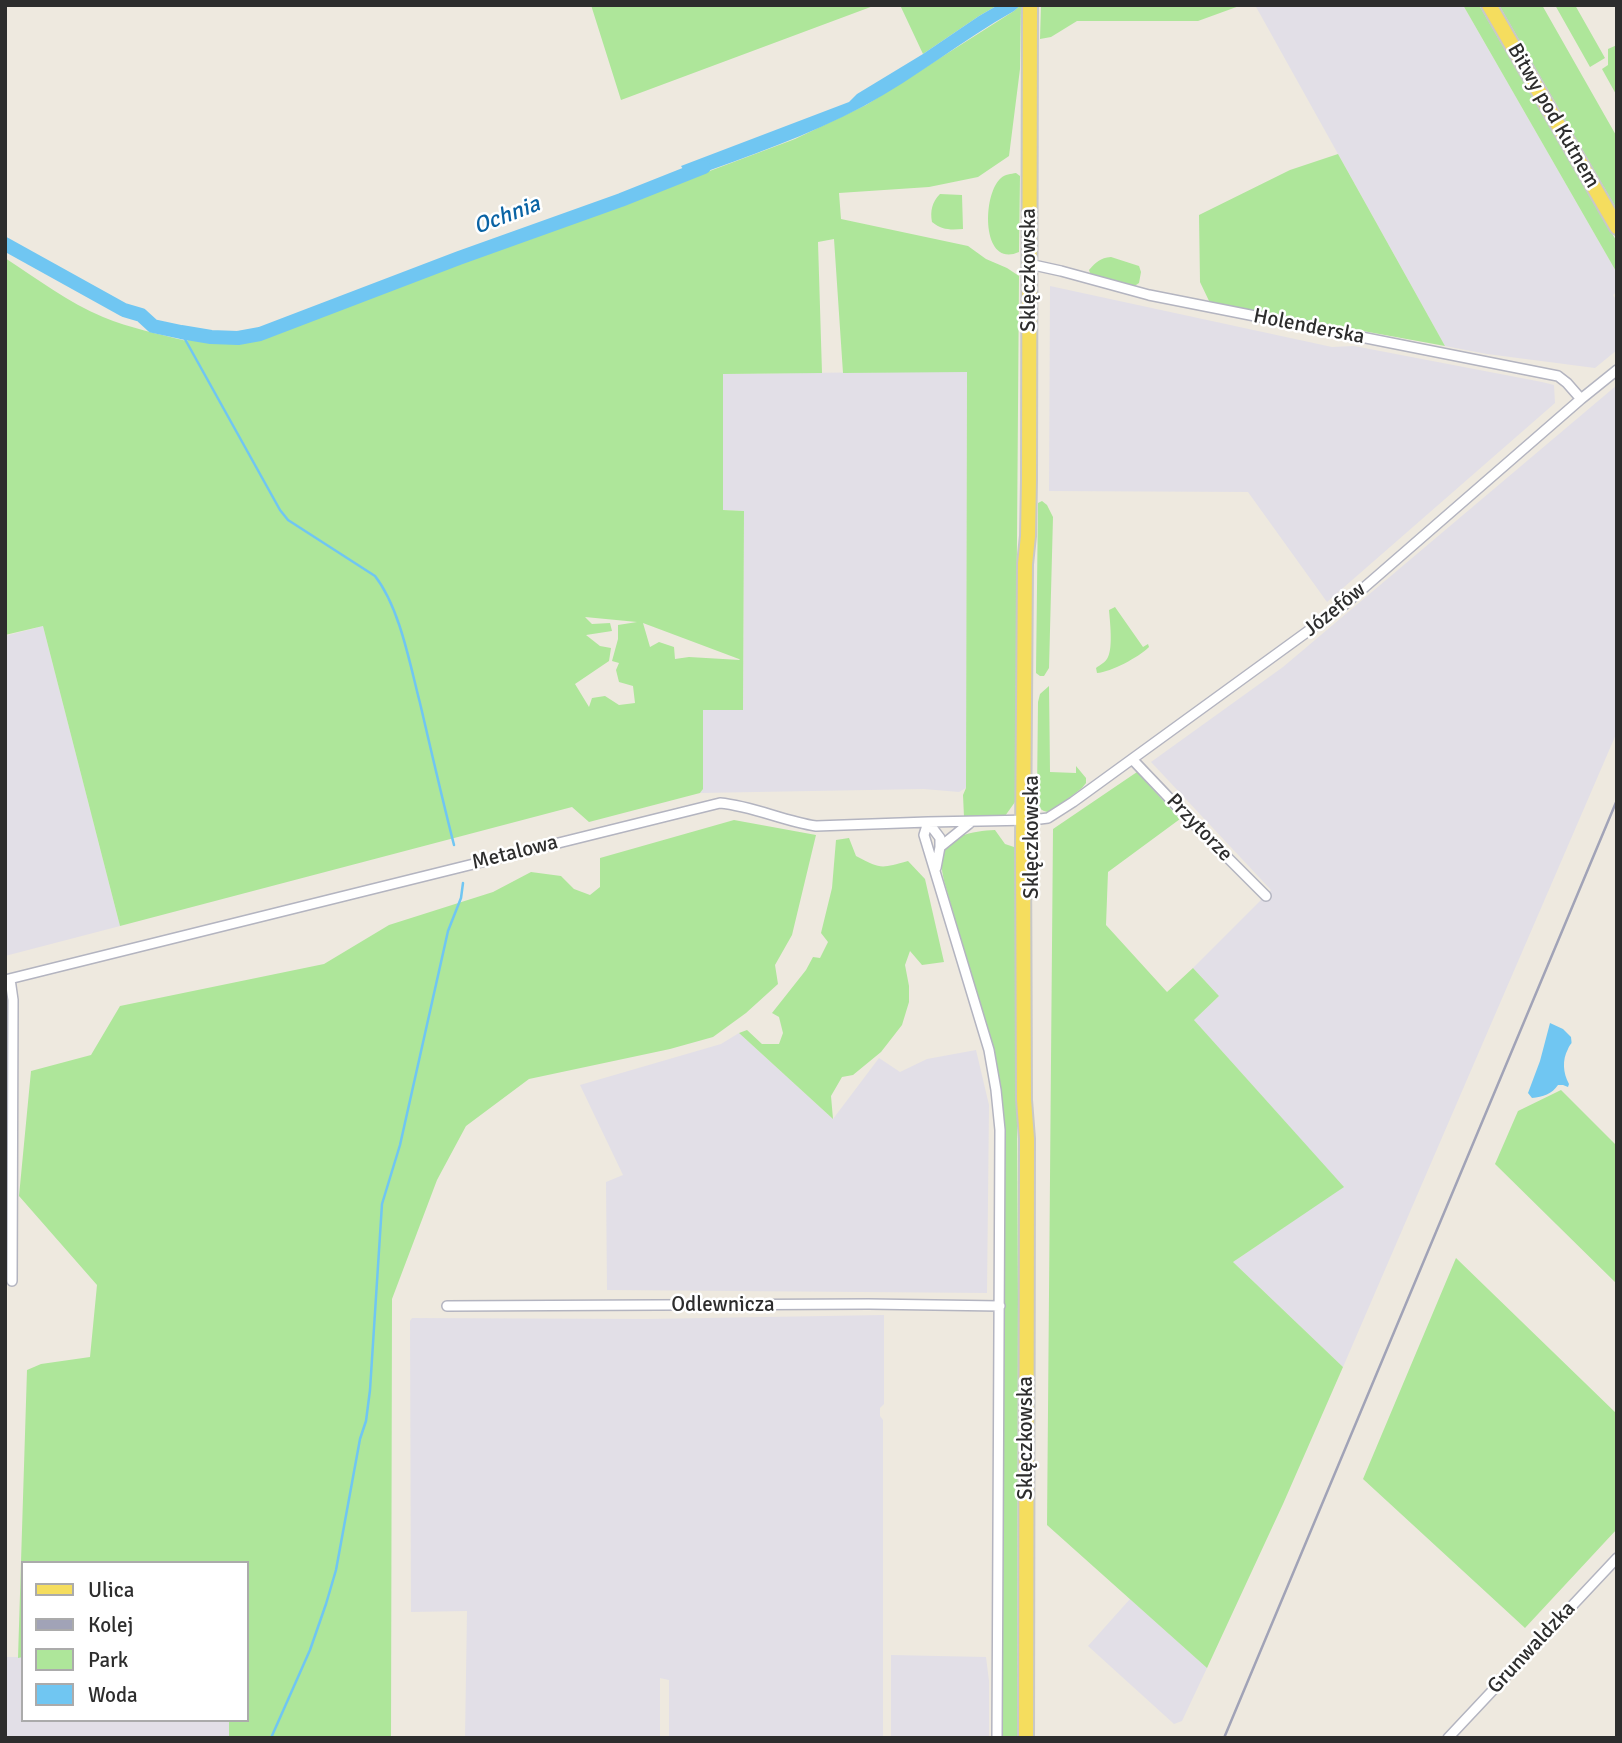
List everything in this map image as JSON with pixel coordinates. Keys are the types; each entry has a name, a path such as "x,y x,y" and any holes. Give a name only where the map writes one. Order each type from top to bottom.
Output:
{"main road":[{"name":"Bitwy pod Kutnem","path":"1489,5 1617,227"},
{"name":"Sklęczkowska","path":"1026,1738 1027,1139 1030,1100 1025,564 1028,536 1030,13"}],"street":[{"name":"Holenderska","path":"1029,264 1171,300 1558,376 1581,399"},
{"name":"Józefów","path":"1027,821 1048,818 1073,802 1344,606 1617,370"},
{"name":"Przytorze","path":"1132,759 1266,895"},
{"name":"Metalowa","path":"8,980 720,803 737,804 798,824 816,826 1027,821"},
{"path":"928,822 940,838 936,869"},
{"path":"928,822 924,835 989,1050 1000,1130 997,1738"},
{"path":"940,847 971,822"},
{"path":"8,980 13,1000 12,1281"},
{"name":"Odlewnicza","path":"447,1306 1000,1306"},
{"name":"Grunwaldzka","path":"1448,1738 1617,1558"}],"shaded area":[{"path":"1255,5 1463,5 1617,273 1617,292 1613,295 1617,301 1617,350 1595,368 1445,346"},
{"path":"1050,286 1332,347 1354,346 1542,382 1554,385 1555,403 1327,602 1248,492 1049,491"},
{"path":"967,371 966,788 959,792 924,789 700,793 703,789 703,710 743,710 744,511 723,510 723,374"},
{"path":"1617,385 1617,732 1343,1367 1233,1262 1343,1187 1194,1020 1219,996 1193,968 1271,890 1151,762 1283,667"},
{"path":"43,626 120,926 5,956 5,636"},
{"path":"739,1033 833,1119 879,1058 900,1072 927,1059 976,1050 989,1105 987,1293 607,1290 606,1182 623,1175 580,1085 721,1044"},
{"path":"884,1315 884,1404 880,1408 883,1420 883,1738 669,1738 669,1680 660,1678 660,1738 465,1738 467,1611 411,1612 412,1318 647,1319"},
{"path":"1130,1599 1207,1668 1182,1721 1174,1724 1088,1646"},
{"path":"891,1655 986,1657 989,1681 989,1738 891,1738"},
{"path":"5,1657 21,1657 21,1722 229,1722 229,1738 5,1738"}],"green space":[{"path":"591,5 876,5 621,100"},
{"path":"900,5 998,5 923,54"},
{"path":"1021,5 1020,69 1009,156 978,177 929,187 839,193 841,219 968,246 1019,276 1015,802 1005,816 964,817 967,372 843,373 834,239 818,242 822,373 723,374 723,510 744,511 743,710 703,710 703,789 700,793 589,822 572,807 120,926 43,626 5,635 5,258 78,305 134,328 187,341 189,337 244,340 265,337 390,286 539,235 580,217 795,139 866,105","holes":["585,617 637,622 618,625 618,639 612,661 619,663 616,670 619,682 633,686 635,703 619,705 605,696 592,698 589,707 575,684 609,661 611,648 600,646 586,635 612,631 610,623 592,624","643,623 739,659 740,660 689,657 675,659 674,647 659,642 650,647"]},
{"path":"1041,5 1242,5 1198,21 1077,21 1051,37 1040,39"},
{"path":"1463,5 1479,5 1609,228 1617,242 1617,273"},
{"path":"1499,5 1542,5 1617,137 1617,210"},
{"path":"1555,5 1575,5 1605,58 1590,67"},
{"path":"1617,45 1617,96 1602,69 1608,65 1608,49"},
{"path":"1338,154 1445,346 1210,303 1200,282 1199,215 1290,170"},
{"path":"1016,173 1020,176 1019,252 1007,254 997,250 992,240 988,213 995,186 1003,177"},
{"path":"940,194 962,195 963,229 946,229 932,222 932,207"},
{"path":"1111,257 1139,266 1139,283 1133,287 1091,276 1089,270 1094,265 1101,259"},
{"path":"1042,501 1053,517 1049,668 1044,676 1040,676 1036,673 1038,503"},
{"path":"1115,607 1143,647 1148,644 1149,647 1125,663 1097,673 1096,668 1110,653 1109,610"},
{"path":"1049,686 1050,772 1076,773 1076,766 1086,778 1082,788 1051,812 1043,811 1037,794 1038,702 1040,694"},
{"path":"1137,772 1180,819 1108,872 1106,925 1167,992 1193,968 1219,996 1194,1020 1344,1187 1233,1262 1343,1367 1207,1668 1047,1525 1053,829"},
{"path":"734,820 816,835 792,935 775,965 778,984 746,1013 713,1037 670,1049 529,1079 466,1126 437,1180 392,1299 391,1738 229,1738 229,1722 248,1722 248,1561 21,1561 27,1370 41,1364 90,1357 97,1285 19,1196 31,1071 91,1055 120,1006 324,964 389,925 493,892 531,872 561,876 574,889 590,895 600,887 600,858"},
{"path":"995,830 1005,844 1017,848 1017,1738 1002,1738 1002,1205 990,1039 942,867 944,854 953,841 969,833"},
{"path":"849,838 856,856 882,866 908,861 925,879 944,962 922,965 910,951 905,965 909,1002 902,1025 881,1052 853,1075 842,1077 831,1096 833,1119 739,1033 747,1030 762,1044 779,1044 783,1033 779,1017 772,1013 813,957 820,958 828,942 821,933 832,888 836,840"},
{"path":"1561,1090 1617,1146 1617,1284 1495,1164 1518,1111"},
{"path":"1456,1258 1617,1414 1617,1529 1525,1628 1363,1479"},
{"path":"21,1562 21,1657 18,1658"}],"water":[{"path":"998,5 1021,5 902,83 843,117 689,178 681,166 849,102 857,94"},
{"path":"1550,1023 1563,1029 1571,1037 1572,1043 1564,1062 1569,1084 1568,1087 1558,1085 1547,1094 1532,1098 1528,1093"}],"waterway":[{"name":"Ochnia","path":"5,244 124,310 141,315 153,326 211,337 238,338 260,334 704,167"},
{"path":"181,332 280,510 288,520 375,576 384,589 398,620 408,655 454,845"},
{"path":"271,1738 310,1650 336,1570 370,1390 382,1204 400,1145 448,931 461,898 463,883"}],"railway":[{"path":"1224,1738 1617,800"}]}
